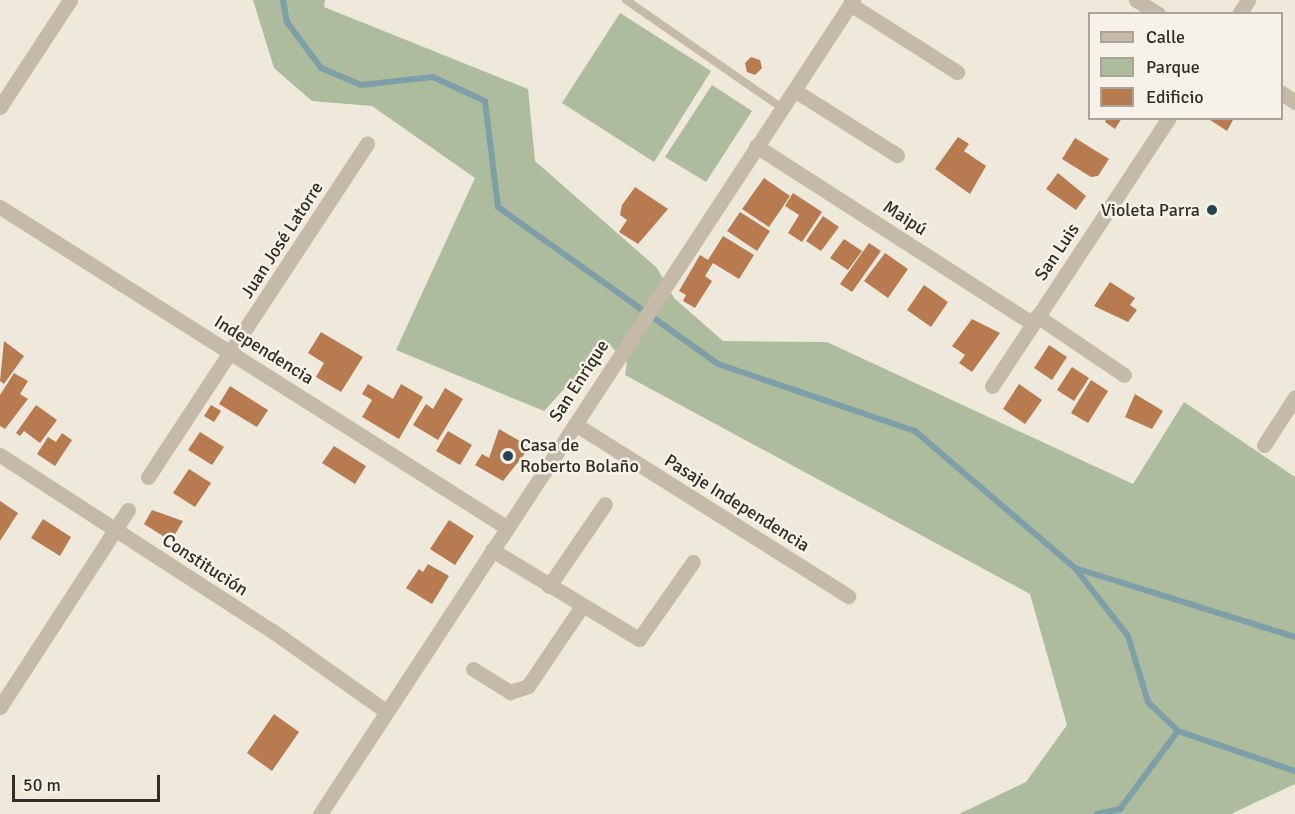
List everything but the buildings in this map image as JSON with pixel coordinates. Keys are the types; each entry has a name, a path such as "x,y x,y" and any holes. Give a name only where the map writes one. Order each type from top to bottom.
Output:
{"street":[{"path":"0,107 70,0"},
{"path":"1136,0 1155,12"},
{"path":"851,2 957,72"},
{"name":"San Enrique","path":"320,814 851,2"},
{"path":"794,90 897,155"},
{"name":"San Luis","path":"992,386 1168,120"},
{"name":"Juan José Latorre","path":"148,477 233,354 367,143"},
{"name":"Maipú","path":"756,146 1035,320"},
{"name":"Independencia","path":"0,207 506,527"},
{"path":"1035,320 1124,375"},
{"path":"1264,445 1295,397"},
{"name":"Pasaje Independencia","path":"574,424 848,596"},
{"name":"Constitución","path":"0,455 386,711"},
{"path":"549,586 605,504"},
{"path":"0,706 128,510"},
{"path":"492,550 639,639 693,562"},
{"path":"473,669 510,692 528,686 582,606"}],"lane":[{"path":"626,0 782,108"}],"green space":[{"path":"253,0 325,0 324,7 528,89 535,161 657,268 674,298 723,341 827,342 1133,484 1184,402 1295,477 1295,784 1231,814 959,814 1026,782 1067,725 1030,594 625,375 627,363 607,342 544,411 396,350 475,178 372,106 312,101 274,68"},
{"path":"620,13 711,71 654,162 562,103"},
{"path":"712,85 752,111 706,182 665,157"}],"waterway":[{"path":"283,0 287,22 321,68 361,85 433,77 485,101 498,207 718,364 915,431 1075,568 1128,636 1148,702 1178,731 1295,771"},
{"path":"1075,568 1295,637"},
{"path":"1097,814 1120,809 1178,731"}],"place":[{"name":"Violeta Parra","path":"1212,210"},
{"name":"Casa de Roberto Bolaño","path":"508,456"}]}
